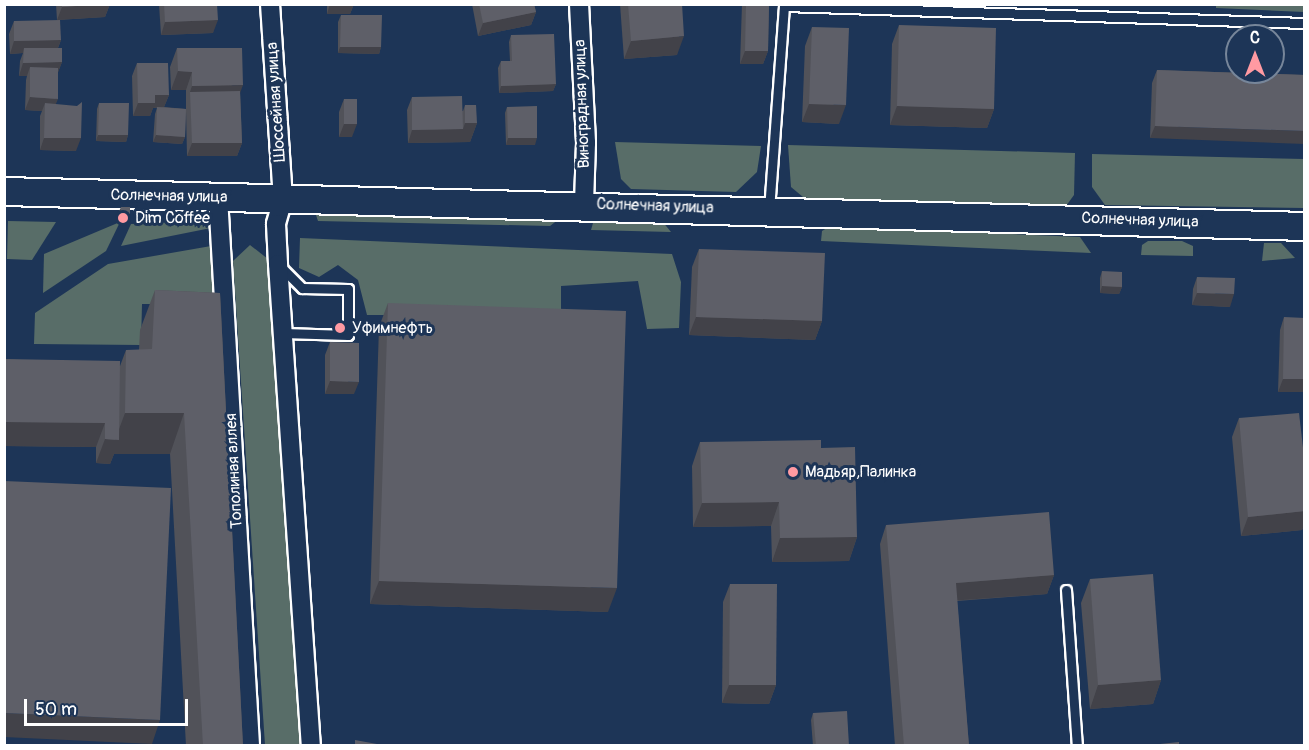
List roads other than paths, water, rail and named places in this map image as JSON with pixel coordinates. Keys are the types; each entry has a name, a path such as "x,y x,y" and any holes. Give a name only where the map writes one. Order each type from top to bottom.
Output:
{"main road":[{"name":"Солнечная улица","path":"4,191 584,204 1305,225"}],"street":[{"name":"Шоссейная улица","path":"270,4 283,199"},
{"name":"Виноградная улица","path":"579,4 586,144 584,204"},
{"name":"Тополиная аллея","path":"218,197 250,746"},
{"path":"283,199 276,224 278,264 311,746"}],"lane":[{"path":"769,210 784,6 1305,23"},
{"path":"278,264 302,288 348,289 348,335 283,333"},
{"path":"1066,590 1077,746"}],"place":[{"name":"Dim Coffee","path":"123,218"},
{"name":"Уфимнефть","path":"340,328"},
{"name":"Мадьяр,Палинка","path":"793,472"}]}
